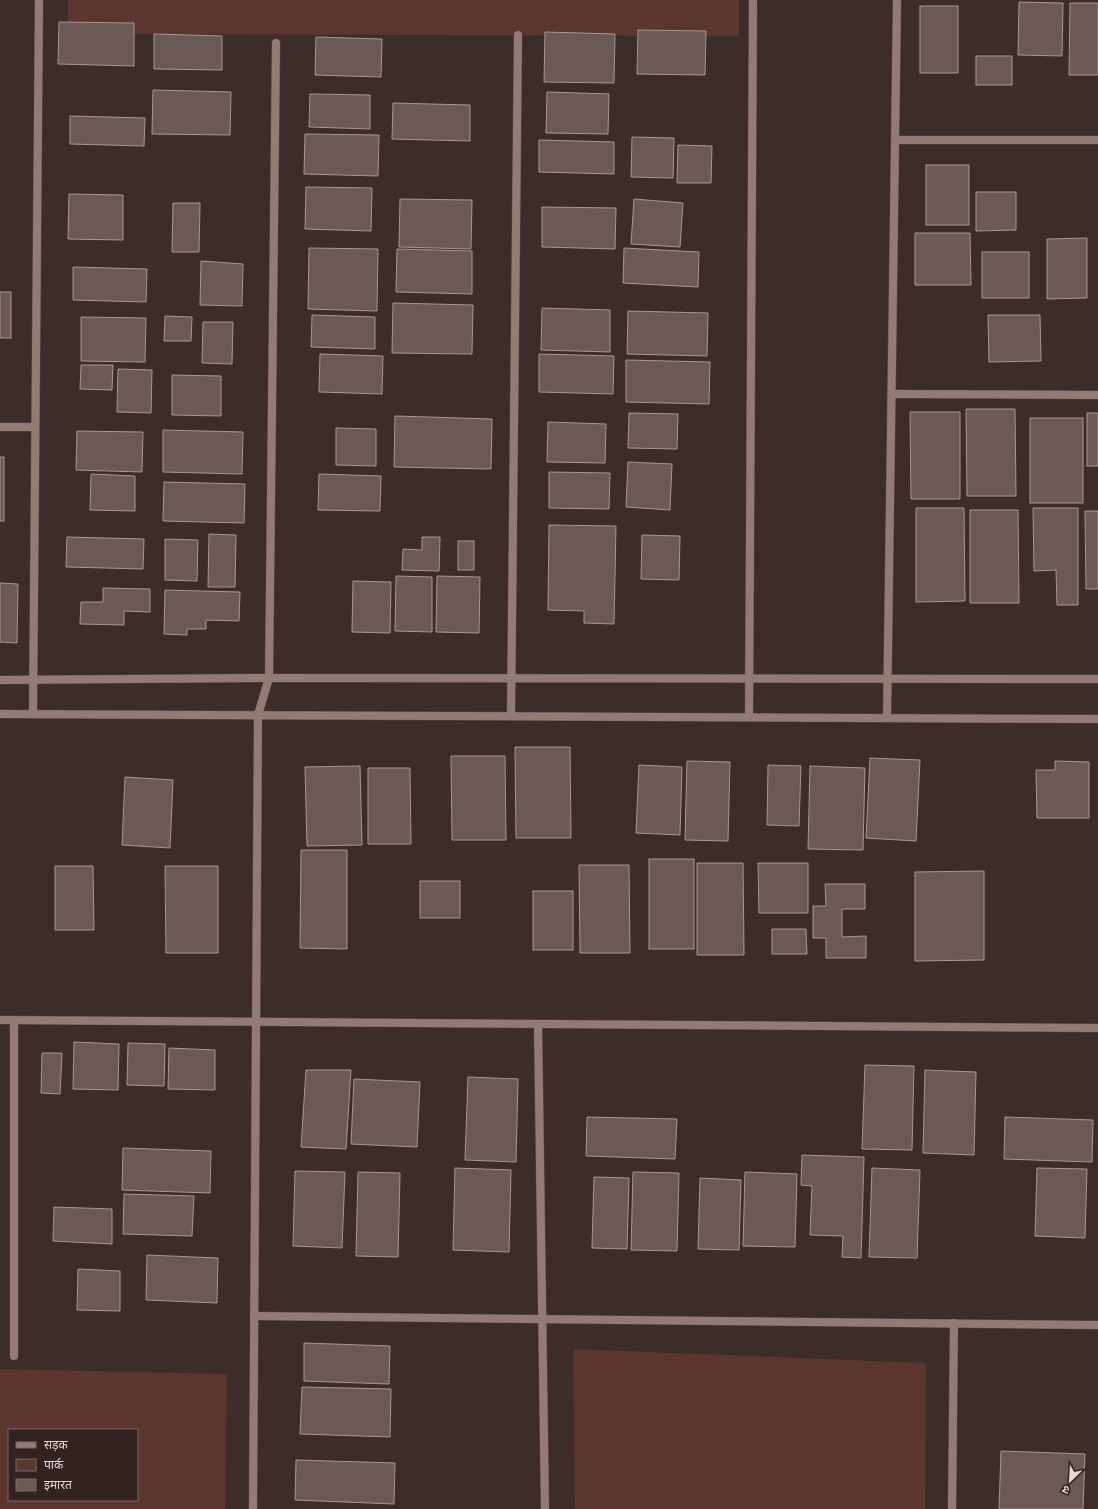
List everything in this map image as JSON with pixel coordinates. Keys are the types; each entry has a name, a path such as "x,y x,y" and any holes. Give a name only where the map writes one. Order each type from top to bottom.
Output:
{"street":[{"path":"33,714 39,0"},
{"path":"750,718 753,0"},
{"path":"887,718 897,0"},
{"path":"511,716 518,35"},
{"path":"253,1509 258,715 268,678 276,43"},
{"path":"895,140 1098,140"},
{"path":"892,394 1098,395"},
{"path":"0,427 35,427"},
{"path":"0,680 268,678 1098,678"},
{"path":"0,714 1098,719"},
{"path":"0,1020 1098,1028"},
{"path":"14,1020 14,1356"},
{"path":"538,1024 545,1509"},
{"path":"254,1316 1098,1325"},
{"path":"952,1509 954,1324"}],"green space":[{"path":"68,0 739,0 739,36 68,34"},
{"path":"573,1349 926,1363 925,1509 575,1509"},
{"path":"0,1369 227,1374 225,1509 0,1509"}],"building":[{"path":"1019,2 1063,3 1062,56 1018,55"},
{"path":"1070,3 1098,3 1098,75 1069,75"},
{"path":"920,6 958,6 958,73 920,73"},
{"path":"59,22 134,23 134,66 58,64"},
{"path":"638,30 706,31 705,75 637,74"},
{"path":"545,32 615,34 614,83 544,82"},
{"path":"154,34 222,36 222,70 154,69"},
{"path":"316,37 382,39 381,77 315,75"},
{"path":"976,56 1012,56 1012,85 976,85"},
{"path":"153,90 231,92 230,135 152,134"},
{"path":"547,92 609,94 608,134 546,133"},
{"path":"310,94 370,95 370,129 309,127"},
{"path":"393,103 470,105 470,141 392,139"},
{"path":"70,116 145,118 144,146 70,144"},
{"path":"305,134 379,135 378,176 304,174"},
{"path":"632,137 674,138 673,178 631,177"},
{"path":"539,140 614,142 614,174 539,172"},
{"path":"678,145 712,146 711,183 677,183"},
{"path":"926,165 969,165 969,225 926,225"},
{"path":"306,187 372,188 371,231 305,229"},
{"path":"976,192 1016,192 1016,230 976,231"},
{"path":"69,194 123,195 123,240 68,239"},
{"path":"400,199 472,200 471,249 399,247"},
{"path":"634,199 683,203 680,247 631,244"},
{"path":"173,203 200,203 199,252 172,252"},
{"path":"542,207 616,208 615,249 542,247"},
{"path":"915,233 970,233 971,285 915,285"},
{"path":"1087,238 1087,298 1047,299 1047,239"},
{"path":"309,248 378,249 377,311 308,309"},
{"path":"624,248 699,252 698,287 623,283"},
{"path":"397,249 472,251 472,294 396,292"},
{"path":"982,252 1029,252 1029,298 982,298"},
{"path":"201,261 243,264 242,306 200,305"},
{"path":"73,267 147,269 146,302 73,300"},
{"path":"0,292 11,292 11,338 0,338"},
{"path":"393,303 473,305 472,354 392,353"},
{"path":"542,308 610,310 610,352 541,350"},
{"path":"628,311 708,313 707,356 627,354"},
{"path":"312,315 375,317 375,349 311,347"},
{"path":"988,315 1040,315 1041,361 989,362"},
{"path":"165,316 192,317 191,341 164,341"},
{"path":"81,317 146,318 145,362 81,361"},
{"path":"203,322 233,322 232,364 202,363"},
{"path":"320,354 383,356 382,394 319,392"},
{"path":"539,354 614,356 613,394 539,392"},
{"path":"626,360 710,362 709,404 626,402"},
{"path":"81,365 113,365 112,390 80,389"},
{"path":"118,369 152,370 151,413 117,412"},
{"path":"172,375 221,376 221,416 172,415"},
{"path":"966,409 1015,409 1016,496 967,496"},
{"path":"910,412 960,412 960,499 911,499"},
{"path":"629,413 678,414 677,449 628,448"},
{"path":"1087,413 1098,413 1098,466 1087,466"},
{"path":"395,416 492,419 491,469 394,467"},
{"path":"1030,418 1083,418 1083,503 1030,503"},
{"path":"548,422 606,424 605,463 547,462"},
{"path":"336,428 376,429 376,466 336,465"},
{"path":"163,430 243,432 242,474 163,472"},
{"path":"77,431 143,432 142,472 76,470"},
{"path":"0,457 4,457 4,521 0,521"},
{"path":"628,462 672,464 670,510 626,507"},
{"path":"549,472 610,473 609,509 549,508"},
{"path":"91,474 135,476 135,511 90,510"},
{"path":"319,474 381,476 380,511 318,510"},
{"path":"164,482 245,484 244,523 163,521"},
{"path":"916,508 964,508 965,601 916,602"},
{"path":"1033,508 1078,508 1078,605 1057,605 1056,570 1034,571"},
{"path":"970,510 1018,510 1019,603 970,603"},
{"path":"1085,511 1098,511 1098,589 1086,589"},
{"path":"549,525 616,526 614,624 584,623 584,611 548,610"},
{"path":"209,534 236,535 235,587 208,587"},
{"path":"642,535 680,536 679,580 641,579"},
{"path":"67,537 144,539 143,569 66,567"},
{"path":"422,537 440,537 439,571 402,570 403,549 422,550"},
{"path":"165,539 198,540 197,581 165,580"},
{"path":"458,541 474,541 474,570 458,570"},
{"path":"396,576 432,577 432,632 395,631"},
{"path":"437,576 480,577 479,633 436,632"},
{"path":"353,581 391,582 390,633 352,632"},
{"path":"0,583 18,584 17,643 0,642"},
{"path":"103,588 150,589 150,612 124,611 124,625 80,624 81,602 103,602"},
{"path":"165,590 240,592 239,621 206,620 206,629 187,629 187,635 164,634"},
{"path":"515,747 570,747 571,838 516,838"},
{"path":"451,756 505,756 506,840 452,840"},
{"path":"870,758 920,760 916,841 866,838"},
{"path":"687,761 730,762 728,841 685,840"},
{"path":"1055,761 1089,762 1089,818 1037,818 1036,770 1055,770"},
{"path":"639,765 682,767 680,835 636,833"},
{"path":"768,765 801,766 799,826 767,825"},
{"path":"360,766 362,845 307,846 305,767"},
{"path":"810,766 865,768 863,850 808,849"},
{"path":"368,768 410,768 411,844 368,844"},
{"path":"125,777 173,780 170,848 122,845"},
{"path":"301,850 347,850 347,949 300,948"},
{"path":"649,859 694,859 694,949 649,949"},
{"path":"697,863 743,863 744,955 697,955"},
{"path":"758,863 808,863 808,913 759,913"},
{"path":"579,865 629,865 630,953 580,953"},
{"path":"55,866 93,866 94,930 55,930"},
{"path":"165,866 218,866 218,953 166,953"},
{"path":"984,871 984,960 915,961 915,872"},
{"path":"420,881 460,881 460,918 420,918"},
{"path":"825,884 865,884 865,909 842,909 842,937 866,936 866,958 826,958 826,938 813,938 813,906 826,906"},
{"path":"533,891 573,891 573,950 533,950"},
{"path":"772,929 806,929 807,954 772,954"},
{"path":"74,1042 119,1044 118,1090 73,1089"},
{"path":"128,1043 165,1044 164,1086 127,1085"},
{"path":"169,1048 215,1050 215,1090 168,1089"},
{"path":"42,1053 62,1053 60,1094 41,1093"},
{"path":"865,1065 914,1066 912,1150 862,1149"},
{"path":"306,1070 351,1070 346,1149 301,1147"},
{"path":"925,1070 976,1072 974,1155 923,1153"},
{"path":"468,1077 518,1079 516,1162 465,1160"},
{"path":"354,1079 420,1082 417,1147 351,1144"},
{"path":"587,1117 677,1119 675,1159 586,1156"},
{"path":"1005,1117 1093,1120 1092,1162 1004,1159"},
{"path":"123,1148 211,1151 210,1193 122,1190"},
{"path":"802,1155 864,1157 861,1258 842,1257 843,1236 810,1235 812,1186 801,1185"},
{"path":"455,1168 511,1170 509,1252 453,1250"},
{"path":"872,1168 920,1170 917,1258 869,1257"},
{"path":"1037,1168 1087,1169 1085,1238 1035,1236"},
{"path":"295,1171 345,1172 342,1248 293,1246"},
{"path":"358,1172 400,1173 398,1257 356,1256"},
{"path":"633,1172 679,1173 677,1251 631,1250"},
{"path":"745,1172 797,1174 795,1247 743,1246"},
{"path":"594,1177 629,1178 627,1249 592,1248"},
{"path":"700,1178 741,1180 739,1250 698,1249"},
{"path":"124,1194 194,1196 192,1236 123,1234"},
{"path":"54,1207 112,1209 112,1244 53,1241"},
{"path":"147,1255 218,1258 217,1303 146,1300"},
{"path":"78,1269 120,1271 120,1311 77,1310"},
{"path":"304,1343 390,1346 389,1384 304,1381"},
{"path":"302,1387 391,1389 390,1437 300,1434"},
{"path":"1001,1451 1085,1454 1083,1509 999,1509"},
{"path":"296,1460 395,1463 394,1504 295,1500"}]}
